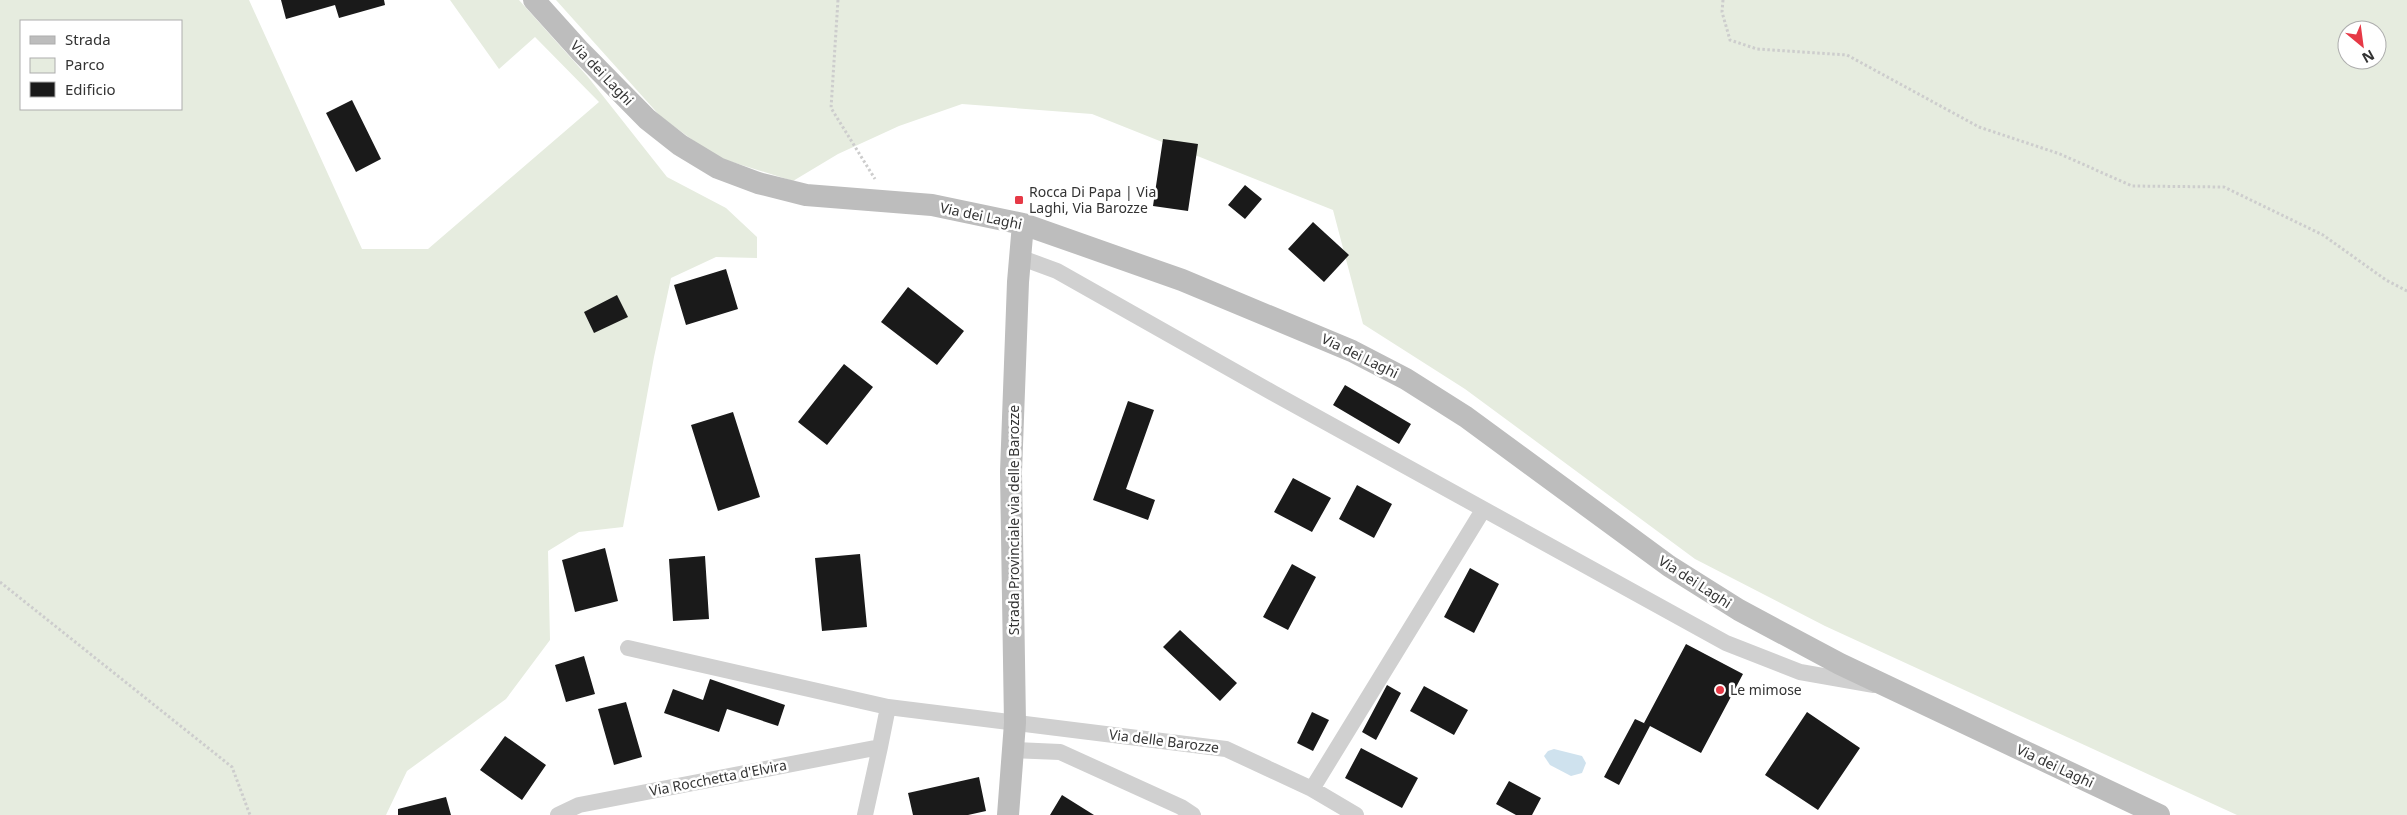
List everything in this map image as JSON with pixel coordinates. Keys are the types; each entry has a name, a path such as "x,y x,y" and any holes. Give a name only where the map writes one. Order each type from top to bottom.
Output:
{"main road":[{"name":"Via dei Laghi","path":"534,0 636,109 669,137 703,160 731,173 778,189 822,197 889,201 954,209 1023,224 1182,280 1370,359 1466,417 1669,566 1715,596 1786,636 1889,687 2159,815"},
{"name":"Strada Provinciale via delle Barozze","path":"1008,815 1015,724 1011,472 1019,257 1023,224"}],"street":[{"path":"1019,257 1056,271 1684,621 1755,656 1813,675 1889,687"},
{"path":"1312,789 1483,510"},
{"path":"628,648 888,707 1015,724"},
{"path":"865,815 888,707"},
{"name":"Via delle Barozze","path":"1015,724 1226,748 1312,789 1356,815"},
{"name":"Via Rocchetta d'Elvira","path":"558,815 579,804 880,747"},
{"path":"1013,750 1060,752 1181,807 1193,815"}],"path":[{"path":"838,0 831,108 889,201"},
{"path":"1724,0 1722,12 1730,40 1757,49 1847,55 1979,127 2060,154 2132,186 2224,187 2322,235 2386,280 2407,291"},
{"path":"0,582 232,768 250,815"}],"green space":[{"path":"0,0 249,0 362,249 428,249 599,102 535,37 499,69 450,0 519,0 588,77 667,177 726,208 757,237 757,258 716,257 671,278 654,357 623,527 579,532 548,551 550,640 506,699 407,771 386,815 0,815"},
{"path":"556,0 2407,0 2407,815 2237,815 1825,626 1695,559 1465,389 1363,324 1333,210 1092,114 962,104 899,126 838,154 793,181 716,157 661,117"}],"water":[{"path":"1554,749 1582,756 1586,763 1582,773 1571,776 1550,765 1544,756 1548,751"}],"building":[{"path":"281,0 384,0 385,5 339,18 335,5 286,19"},
{"path":"352,100 381,159 356,172 326,113"},
{"path":"1163,139 1198,144 1188,211 1153,206"},
{"path":"1245,185 1262,199 1245,219 1228,205"},
{"path":"1313,222 1349,255 1324,282 1288,249"},
{"path":"726,269 738,309 686,325 674,285"},
{"path":"908,287 964,331 937,365 881,322"},
{"path":"617,295 628,317 594,333 584,312"},
{"path":"844,364 873,387 827,445 798,422"},
{"path":"1345,385 1411,424 1399,444 1333,405"},
{"path":"1128,401 1154,410 1126,489 1155,500 1148,520 1093,500"},
{"path":"733,412 760,497 718,511 691,425"},
{"path":"1293,478 1331,498 1312,532 1274,512"},
{"path":"1357,485 1392,504 1374,538 1339,519"},
{"path":"605,548 618,601 575,612 562,560"},
{"path":"860,554 867,627 822,631 815,558"},
{"path":"705,556 709,619 673,621 669,559"},
{"path":"1292,564 1316,577 1288,630 1263,617"},
{"path":"1470,568 1499,584 1474,633 1444,617"},
{"path":"1180,630 1237,683 1220,701 1163,647"},
{"path":"1686,644 1743,674 1701,753 1650,726 1619,785 1604,777 1635,719 1646,724 1644,723"},
{"path":"584,656 595,694 566,702 555,665"},
{"path":"710,679 785,705 778,726 727,709 719,732 664,713 673,689 703,700"},
{"path":"1387,685 1401,693 1376,740 1362,732"},
{"path":"1424,686 1468,710 1454,735 1410,711"},
{"path":"626,702 642,757 614,765 598,709"},
{"path":"1312,712 1329,720 1313,751 1297,743"},
{"path":"1807,712 1860,748 1818,810 1765,775"},
{"path":"505,736 546,765 522,800 480,770"},
{"path":"1361,748 1418,778 1402,808 1345,778"},
{"path":"979,777 986,811 968,815 913,815 908,793"},
{"path":"1509,781 1541,798 1532,815 1516,815 1496,804"},
{"path":"1062,795 1094,815 1050,815"},
{"path":"446,797 451,815 398,815 398,809"}],"place":[{"name":"Rocca Di Papa | Via Laghi, Via Barozze","path":"1019,200"},
{"name":"Le mimose","path":"1720,690"}]}
